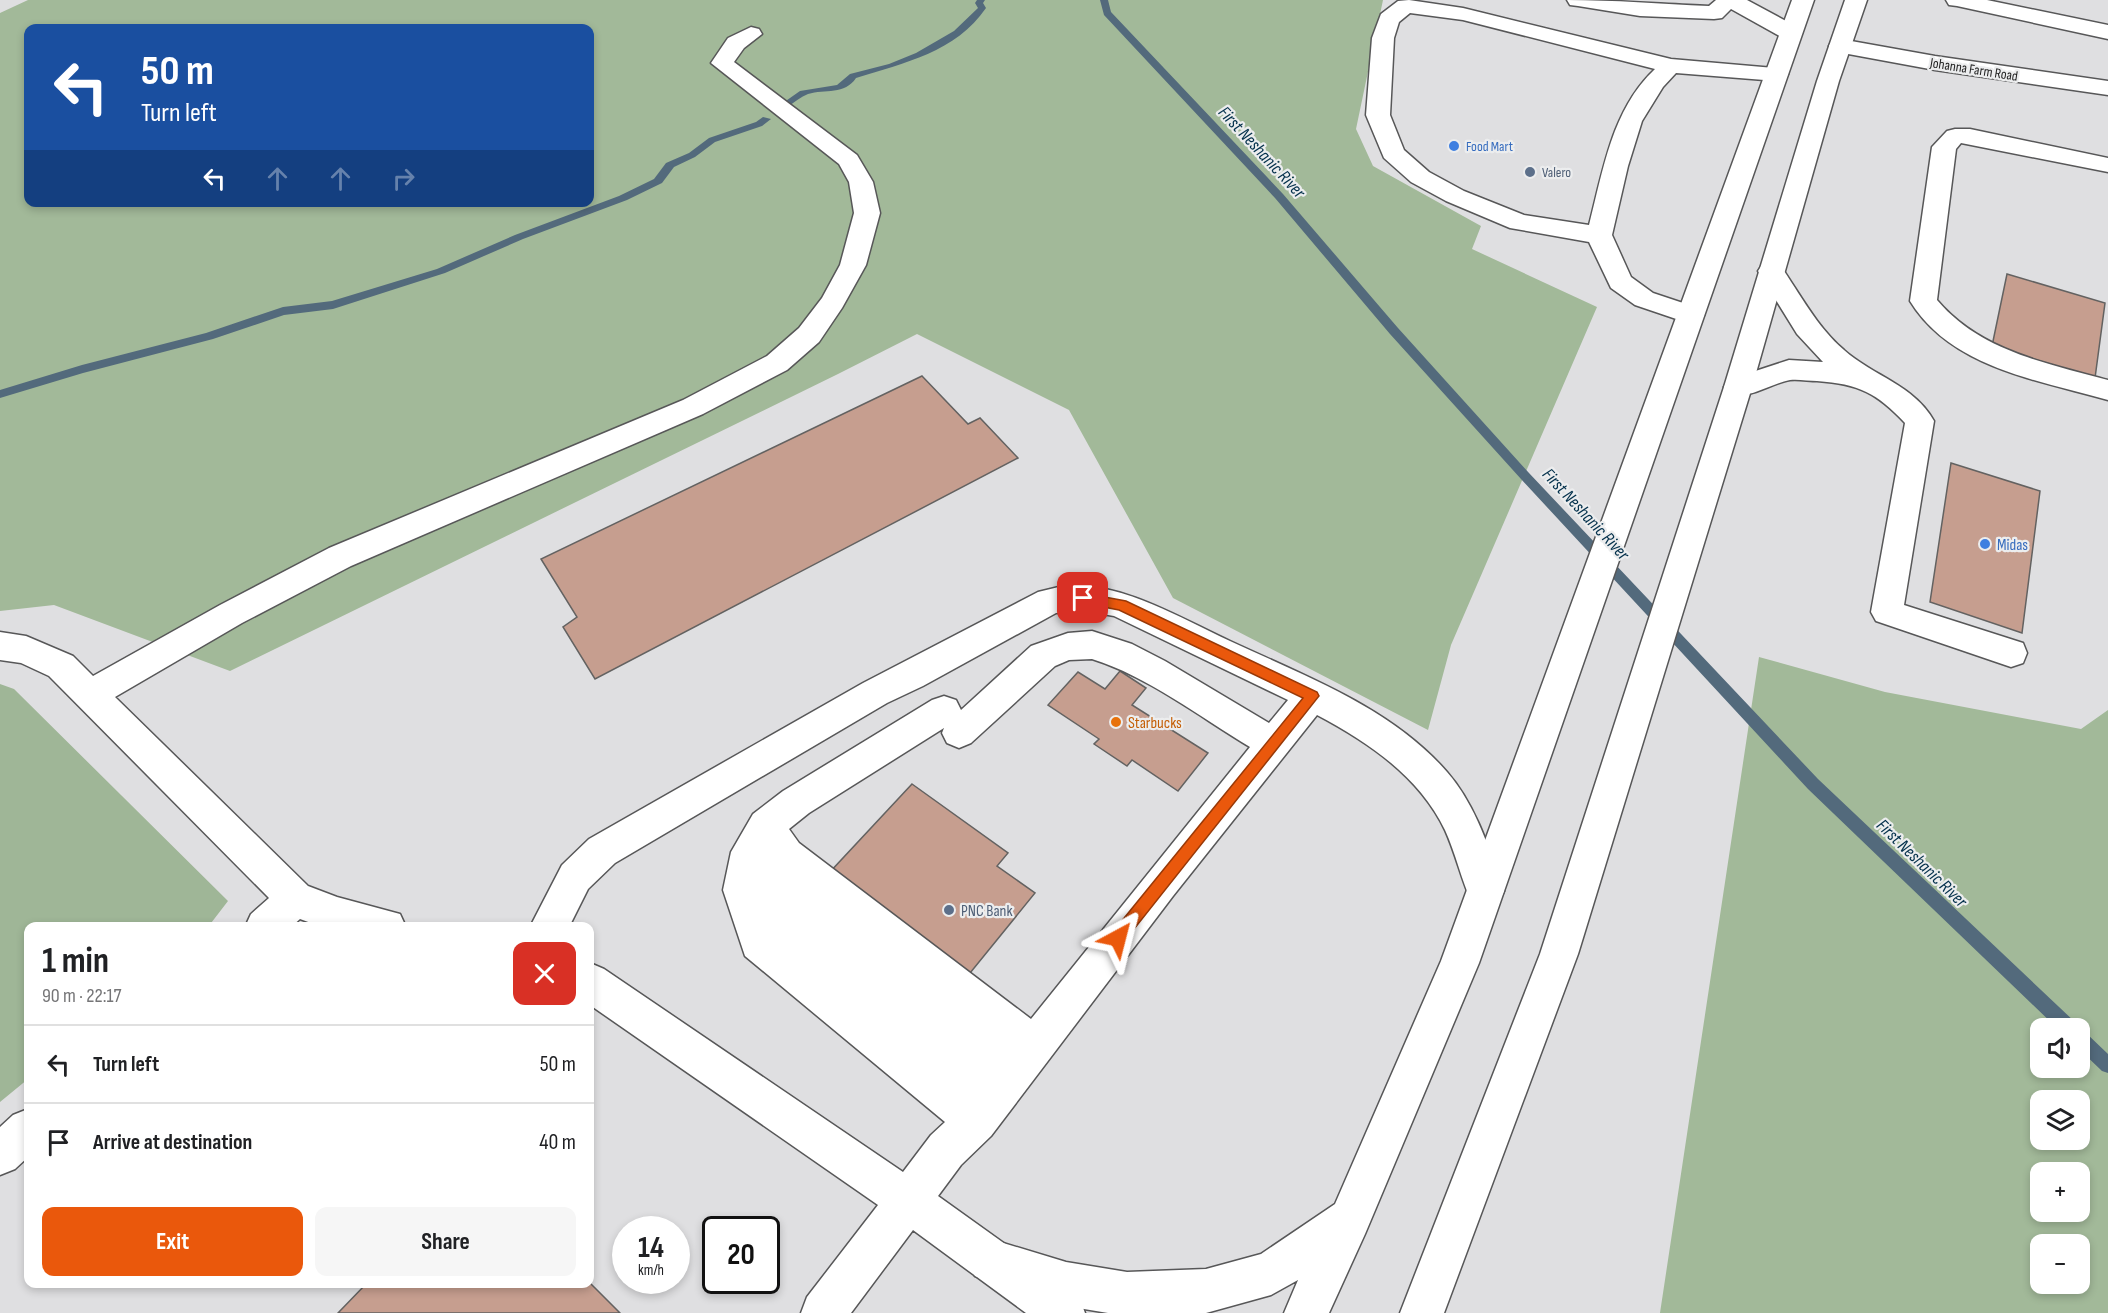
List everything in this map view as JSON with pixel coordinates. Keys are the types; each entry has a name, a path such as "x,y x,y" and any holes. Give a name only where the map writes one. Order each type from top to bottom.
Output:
{"main road":[{"path":"1578,0 1640,10 1714,13 1730,0 1791,33"},
{"path":"1306,1313 1350,1219 1460,963 1803,0"},
{"path":"1422,1313 1559,954 1738,387 1771,271 1856,0"},
{"path":"1957,0 2108,32"},
{"path":"1599,235 1519,222 1455,196 1420,177 1393,153 1378,115 1383,38 1389,19 1406,6 1463,14 1671,66 1776,74"},
{"path":"91,694 231,614 340,557 693,407 777,363 809,335 833,303 853,265 867,213 861,182 848,160 722,63 736,43 751,34"},
{"name":"Johanna Farm Road","path":"1840,46 1958,67 2108,88"},
{"path":"1671,66 1654,79 1623,142 1599,235 1620,282 1644,299 1691,315"},
{"path":"2108,165 1970,136 1955,136 1944,147 1923,300 1936,318 1961,339 1987,352 2108,390"},
{"path":"1771,271 1807,327 1835,358 1863,378 1897,397 1920,421 1887,612 2011,653"},
{"path":"1738,387 1789,370 1827,372 1863,378"},
{"path":"552,922 575,877 602,851 875,693 1049,601 1066,597 1100,599 1121,604 1312,696 1381,735 1411,758 1437,785 1458,821 1485,891"},
{"path":"1005,1083 778,922 742,890 758,839 796,801 952,722 1043,656 1068,648 1092,645 1120,654 1153,671 1274,744"},
{"path":"0,646 26,650 61,666 295,899 337,915 366,922"},
{"path":"823,1313 946,1150 1005,1083 1160,884 1312,696"},
{"path":"758,839 770,875 1005,1083"},
{"path":"270,922 295,899"},
{"path":"594,985 908,1200 1063,1313"},
{"path":"0,1154 24,1133"},
{"path":"990,1260 1066,1284 1127,1294 1206,1291 1271,1273 1350,1219"}],"green space":[{"path":"28,0 1383,0 1356,129 1373,166 1481,226 1472,249 1597,307 1451,645 1428,730 1173,598 1069,410 917,334 230,671 54,605 0,611 0,13"},
{"path":"1759,657 1885,692 2081,729 2108,710 2108,1313 1660,1313"},
{"path":"0,684 14,689 228,901 212,922 24,922 24,1082 0,1102"}],"building":[{"path":"2007,274 2105,303 2095,378 1992,346"},
{"path":"922,376 968,424 980,418 1018,458 595,679 563,627 577,617 541,559"},
{"name":"Midas","path":"1951,463 2040,491 2022,633 1930,602"},
{"name":"Starbucks","path":"1120,671 1146,688 1132,705 1208,753 1178,791 1132,760 1127,766 1094,744 1099,739 1048,705 1078,672 1105,689"},
{"name":"PNC Bank","path":"912,784 1008,853 997,866 1035,893 966,978 829,873"},
{"path":"594,1287 620,1313 338,1313 362,1288"}],"waterway":[{"path":"785,105 803,93 840,87 853,76 898,64 932,49 968,25 982,8 979,3 981,0"},
{"name":"First Neshanic River","path":"1104,0 1107,13 1279,196 1394,331 1525,476 1813,784 2058,1018"},
{"path":"0,394 82,369 209,336 283,311 333,305 441,271 519,237 623,198 658,181 670,165 692,155 712,140 759,124 766,119"},
{"name":"First Neshanic River","path":"2090,1048 2108,1065"}],"place":[{"name":"Food Mart","path":"1454,146"},
{"name":"Valero","path":"1530,172"},
{"name":"Midas","path":"1985,544"},
{"name":"Starbucks","path":"1116,722"},
{"name":"PNC Bank","path":"949,910"}],"route":[{"path":"1083,598 1121,604 1312,696 1118,938"}]}
